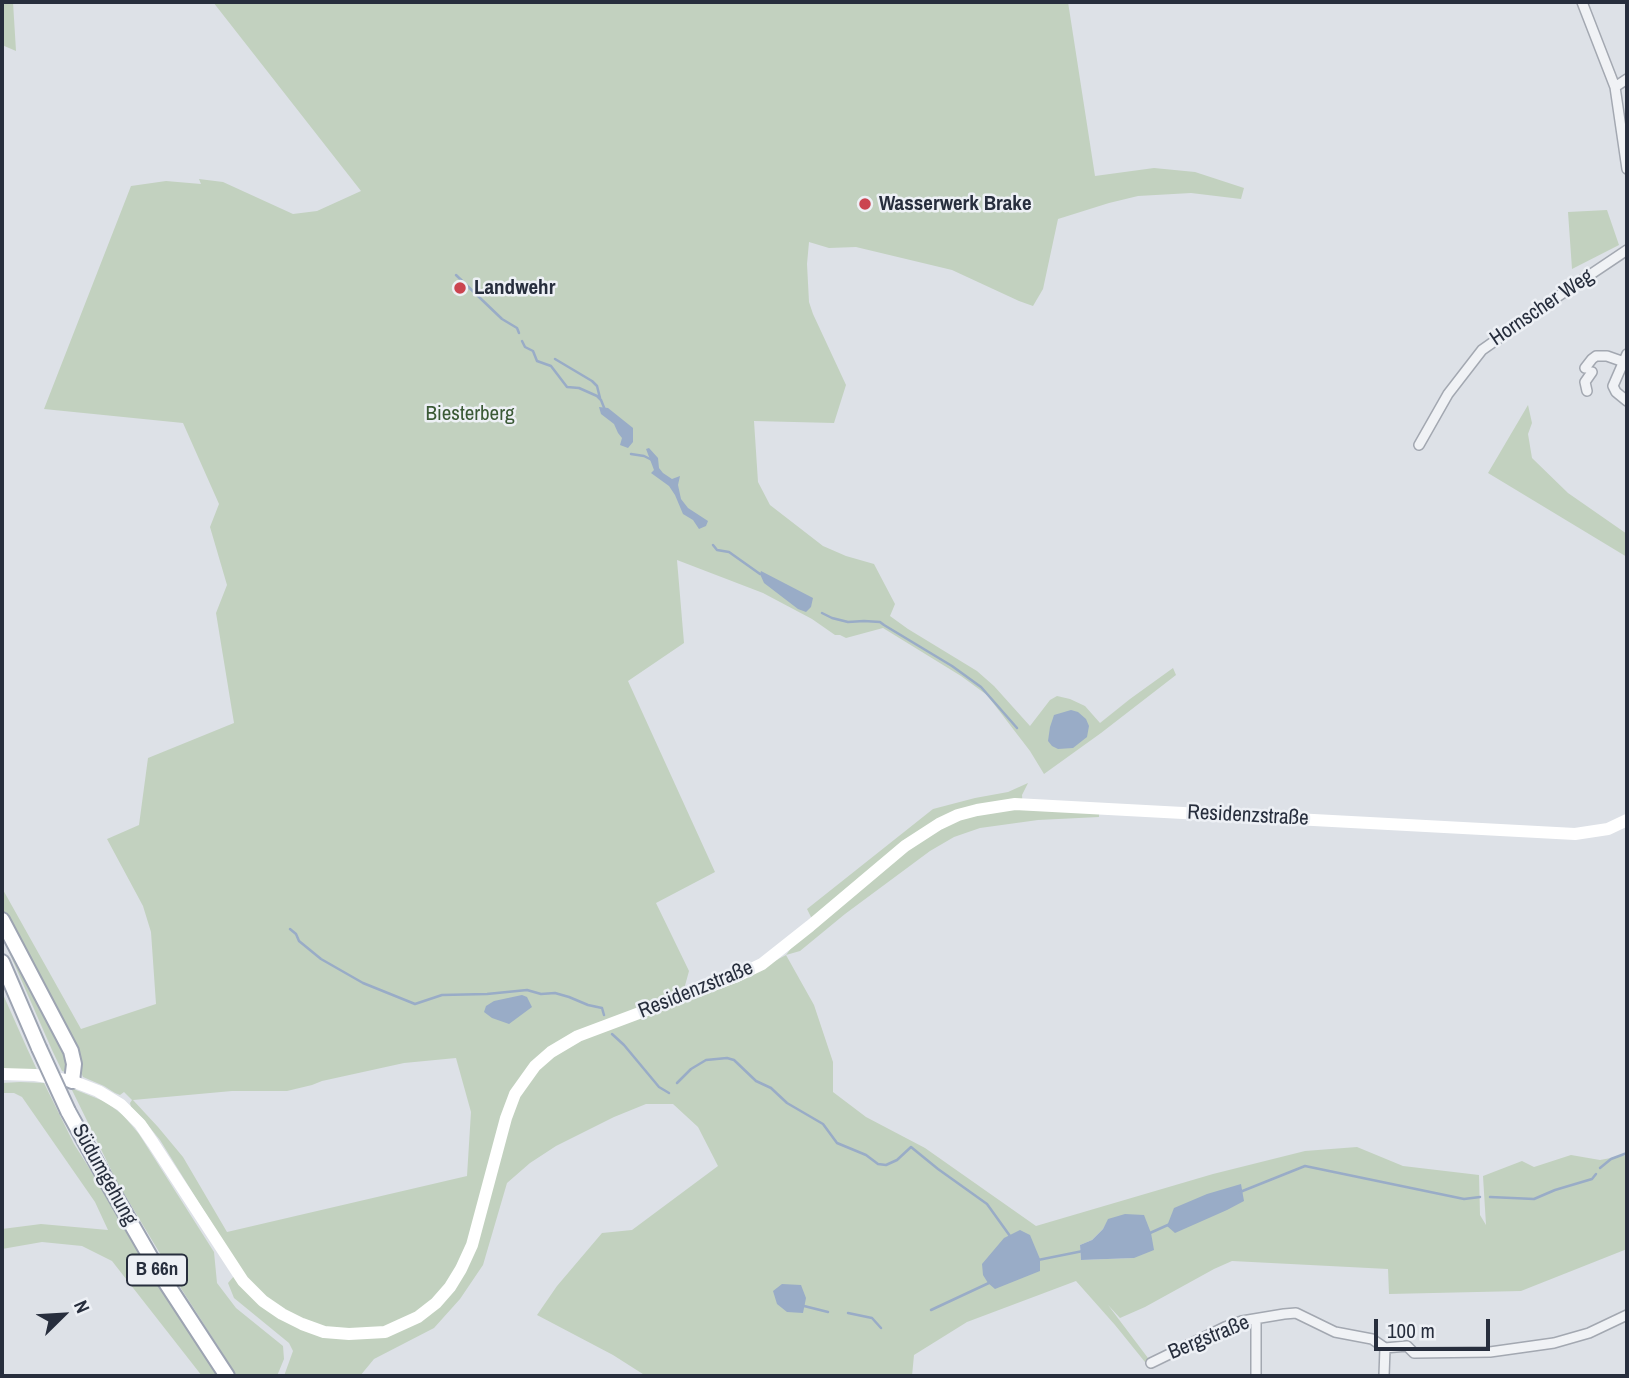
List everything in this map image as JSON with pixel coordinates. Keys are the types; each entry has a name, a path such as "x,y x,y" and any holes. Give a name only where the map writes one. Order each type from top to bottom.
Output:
{"main road":[{"name":"Residenzstraße","path":"4,1075 72,1081 98,1091 121,1105 140,1124 226,1258 262,1301 302,1324 324,1332 385,1332 418,1317 436,1303 461,1269 472,1245 506,1118 515,1094 535,1066 551,1052 578,1036 762,964 905,846 958,815 1015,804 1575,834 1608,829 1627,820"},
{"path":"2,919 71,1051 74,1064 72,1081"},
{"name":"Südumgehung","path":"2,962 68,1111 99,1169 159,1272 227,1376"},
{"name":"B 66n","path":"2,979 22,1010"}],"street":[{"path":"1582,2 1615,86 1627,169"},
{"path":"1615,86 1627,79"},
{"name":"Hornscher Weg","path":"1419,445 1448,394 1482,349 1627,250"},
{"path":"1587,391 1585,382 1595,356 1626,358 1613,386 1627,401"},
{"name":"Bergstraße","path":"1151,1363 1242,1321 1296,1313 1335,1332 1372,1339 1385,1348 1407,1346 1414,1353 1470,1353 1532,1347 1572,1339 1627,1315"},
{"path":"1256,1319 1256,1376"},
{"path":"1384,1376 1385,1348"}],"green space":[{"path":"13,2 16,51 2,45 2,4"},
{"name":"Biesterberg","path":"213,2 1068,2 1095,176 1154,168 1195,172 1244,188 1241,199 1191,193 1138,196 1058,219 1043,289 1033,306 952,270 856,247 829,248 809,242 809,302 846,385 834,423 754,421 758,482 770,505 823,546 874,564 895,604 890,616 977,671 1030,726 1050,700 1057,696 1085,706 1100,723 1173,668 1176,675 1044,774 1030,751 987,695 883,628 846,638 835,635 812,619 763,593 677,560 684,643 628,681 715,872 656,903 689,971 683,993 739,980 786,955 814,1005 833,1062 833,1092 866,1117 925,1148 1036,1226 1213,1174 1305,1151 1357,1147 1403,1166 1479,1175 1480,1215 1486,1225 1483,1176 1522,1161 1534,1167 1571,1155 1600,1160 1627,1155 1627,1249 1521,1291 1389,1294 1388,1269 1232,1261 1120,1318 1108,1305 1151,1362 1198,1343 1149,1367 1076,1281 967,1322 914,1355 912,1376 646,1376 613,1355 537,1315 557,1286 602,1233 632,1230 718,1166 698,1127 673,1104 646,1104 556,1146 530,1163 507,1183 483,1265 460,1299 434,1328 374,1359 360,1376 284,1376 293,1351 289,1343 234,1298 228,1283 240,1269 160,1140 131,1107 132,1100 124,1092 120,1095 83,1077 46,993 2,909 2,888 81,1029 156,1004 151,932 143,906 107,839 139,825 148,758 234,723 216,613 227,585 210,527 219,504 183,423 44,409 131,186 166,181 201,184 199,179 223,182 293,214 317,211 361,191","holes":["456,1058 471,1112 467,1176 227,1232 183,1157 133,1100 232,1091 287,1091 404,1063","1109,1219 1134,1258 1081,1260 1080,1245 1092,1240"]},
{"path":"1607,210 1619,245 1572,269 1568,212"},
{"path":"1528,405 1532,423 1528,434 1532,458 1568,493 1627,534 1627,557 1488,473"},
{"path":"1028,783 1022,795 1023,809 1099,813 1099,817 1038,820 980,828 954,837 930,851 800,951 786,955 812,919 807,909 933,809 1008,792"},
{"path":"2,929 67,1056 68,1070 65,1072 52,1050 2,936"},
{"path":"2,992 26,1046 37,1070 2,1069"},
{"path":"2,1083 44,1083 74,1144 147,1268 219,1376 202,1376 112,1261 82,1246 42,1242 2,1249 2,1229 41,1224 108,1230 95,1202 22,1097 14,1093 2,1093"},
{"path":"71,1088 106,1102 123,1115 139,1134 214,1252 217,1283 236,1308 283,1346 284,1359 277,1376 237,1376 117,1182"}],"water":[{"path":"599,407 608,408 633,428 633,442 628,448 620,445 622,438 614,424 601,414"},
{"path":"649,448 658,458 659,468 663,473 672,479 680,476 678,485 681,499 688,508 708,521 706,526 699,529 693,520 683,514 669,486 651,473 654,470 646,449"},
{"path":"761,571 813,598 811,607 806,612 798,609 764,583"},
{"path":"1071,710 1086,719 1089,726 1087,737 1073,748 1058,749 1048,741 1054,715"},
{"path":"522,995 527,997 532,1007 509,1024 484,1012 486,1006 494,1001"},
{"path":"1241,1184 1244,1201 1175,1233 1167,1226 1174,1208"},
{"path":"1125,1214 1144,1215 1154,1250 1134,1258 1081,1260 1080,1245 1092,1240 1108,1219"},
{"path":"1020,1230 1030,1235 1040,1259 1040,1271 995,1289 983,1275 982,1264 1004,1238"},
{"path":"782,1284 801,1285 806,1298 803,1313 787,1312 777,1304 773,1291"}],"waterway":[{"path":"456,275 502,319 517,328 519,333"},
{"path":"522,341 525,347 533,351 537,361 551,366 567,387 579,388 597,396 605,410"},
{"path":"555,359 592,381 597,386 600,398"},
{"path":"631,454 654,461"},
{"path":"713,545 717,550 729,552 760,574"},
{"path":"822,613 848,622 880,622 981,687 1017,728"},
{"path":"290,929 299,941 321,959 363,983 415,1004 442,995 527,990 569,997 602,1008 604,1015"},
{"path":"612,1034 659,1087 669,1093"},
{"path":"677,1083 691,1069 706,1060 734,1060 756,1081 771,1088 787,1103 823,1124 837,1143 866,1155 878,1164 886,1165 897,1160 911,1147 987,1204 1010,1236"},
{"path":"1600,1168 1611,1159 1627,1153"},
{"path":"1240,1192 1305,1166 1464,1199 1480,1197"},
{"path":"1490,1197 1534,1199 1592,1179 1596,1174"},
{"path":"1150,1233 1170,1224"},
{"path":"1038,1260 1083,1251"},
{"path":"931,1310 991,1282"},
{"path":"804,1306 828,1312"},
{"path":"848,1313 872,1318 881,1328"}],"place":[{"name":"Wasserwerk Brake","path":"865,204"},
{"name":"Landwehr","path":"460,288"}]}
